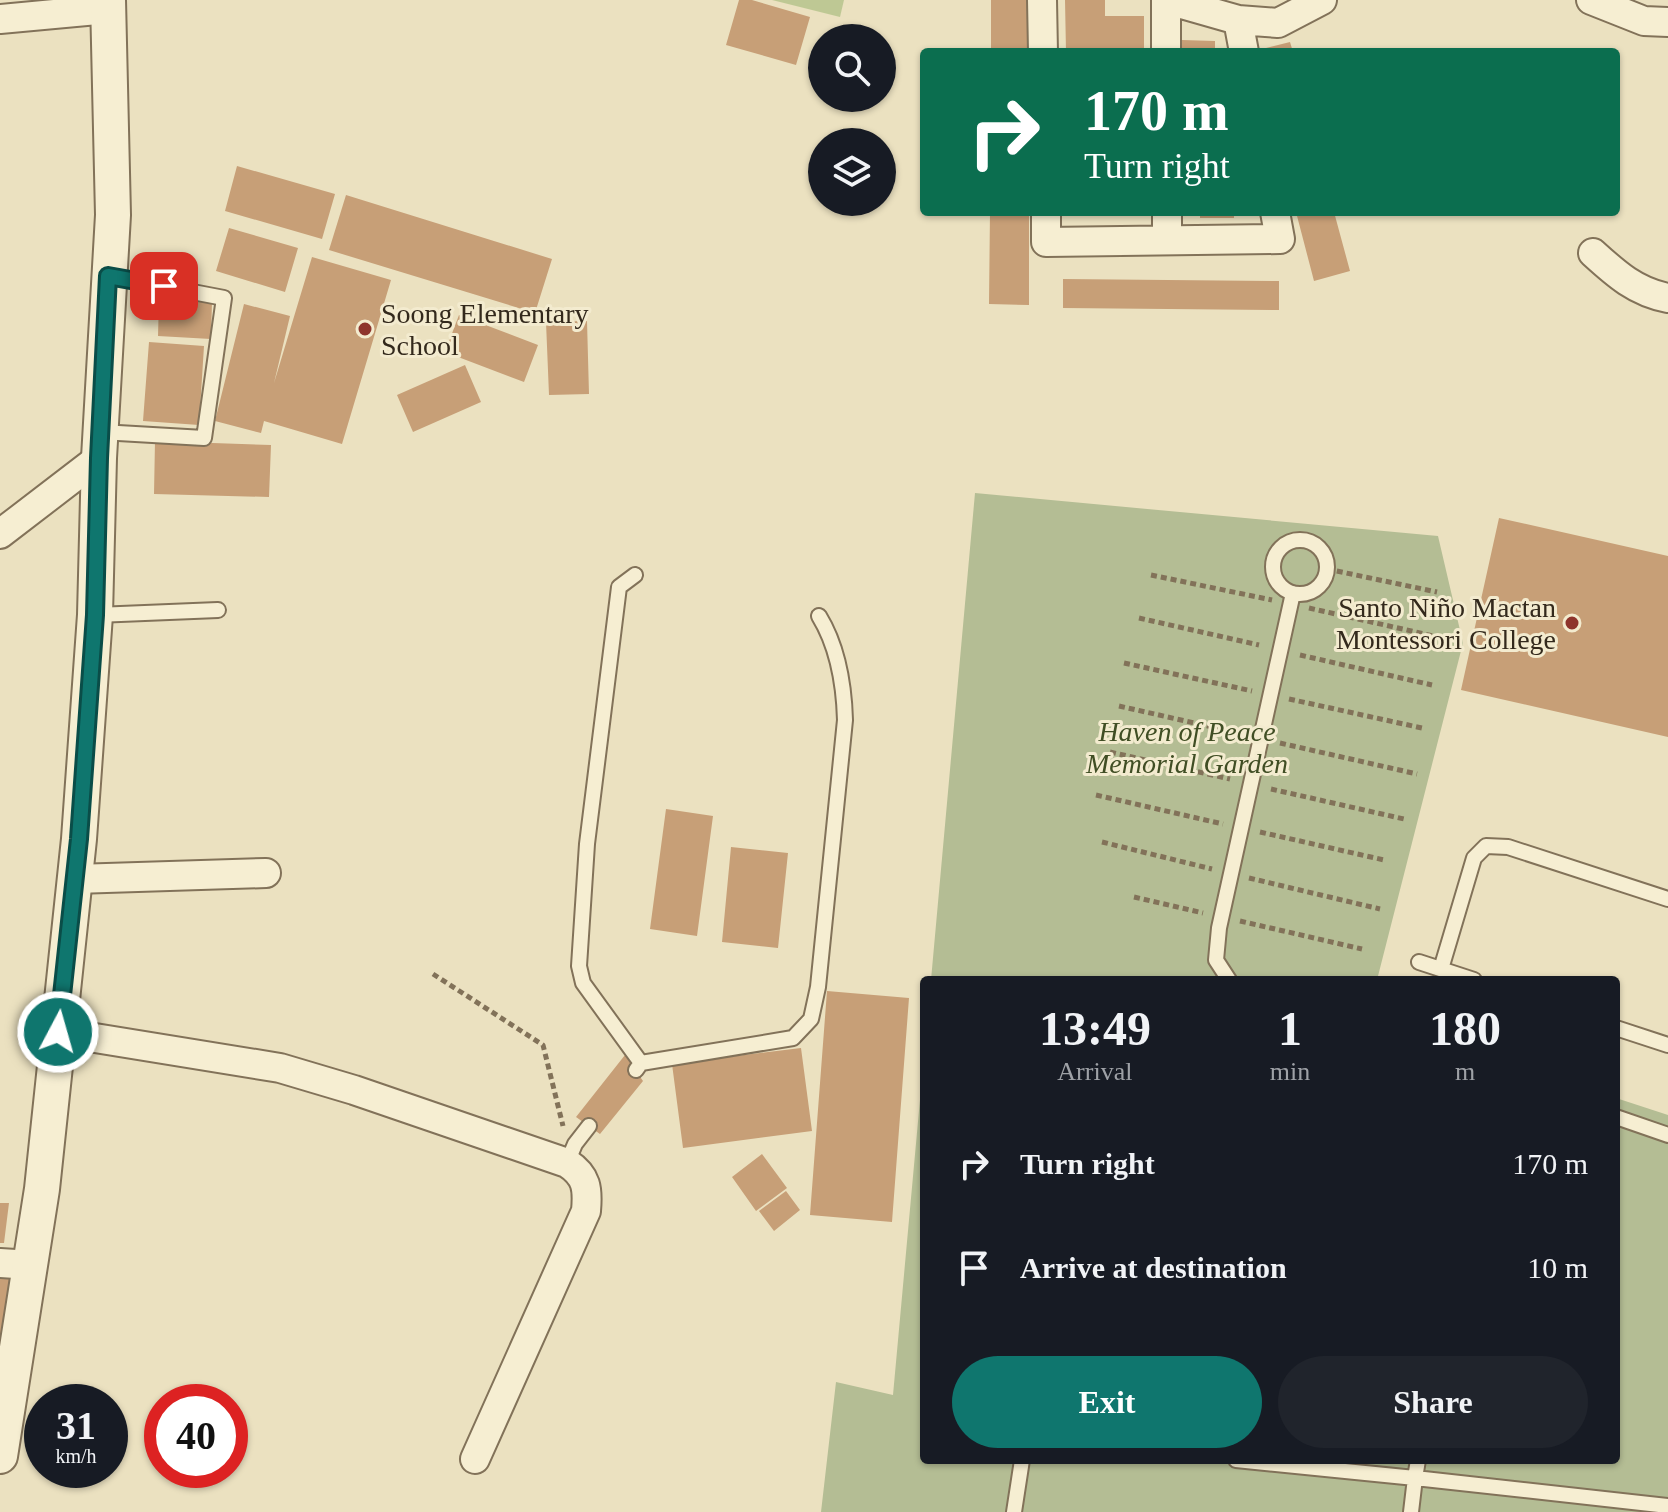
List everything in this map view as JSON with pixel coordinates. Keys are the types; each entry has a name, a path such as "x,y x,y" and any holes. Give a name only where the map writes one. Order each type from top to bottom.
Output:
{"street":[{"path":"1042,0 1043,48"},
{"path":"1166,48 1167,0 1238,20 1278,23 1322,0"},
{"path":"1591,0 1644,21 1668,22"},
{"path":"0,19 108,4 113,215 100,445 95,615 75,879 58,1032 16,1264 0,1456"},
{"path":"1238,20 1243,48"},
{"path":"1046,216 1046,242 1167,226 1280,239 1276,216"},
{"path":"1593,253 1625,282 1668,298"},
{"path":"0,534 100,445"},
{"path":"75,879 266,873"},
{"path":"58,1032 280,1068 569,1158 581,1172 588,1191 586,1211 475,1459"}],"lane":[{"path":"100,445 204,438 224,298 108,276"},
{"path":"1299,540 1311,542 1325,557 1327,569 1320,586 1303,594 1293,593 1277,582 1273,572 1279,550 1299,540"},
{"path":"635,575 619,587 587,844 579,966 583,983 639,1067 793,1038 811,1019 818,987 845,720 844,691 831,635 819,616"},
{"path":"1224,976 1216,960 1222,917 1293,593"},
{"path":"95,615 218,610"},
{"path":"1441,969 1474,858 1486,846 1508,847 1668,899"},
{"path":"1419,962 1462,976"},
{"path":"1620,1029 1668,1045"},
{"path":"1620,1118 1668,1135"},
{"path":"569,1158 589,1126"},
{"path":"1014,1512 1021,1464"},
{"path":"1276,1464 1668,1506"},
{"path":"1411,1512 1417,1464"}],"path":[{"path":"1327,569 1437,592"},
{"path":"1134,897 1362,949"},
{"path":"433,974 543,1045 569,1158"}],"green space":[{"path":"772,0 844,0 840,17"},
{"name":"Haven of Peace Memorial Garden","path":"975,493 1438,536 1463,643 1378,976 931,976"},
{"path":"1620,1099 1668,1115 1668,1512 821,1512 836,1382 893,1395 920,1100 920,1464 1620,1464"}],"building":[{"path":"739,0 752,0 810,17 796,65 726,45"},
{"path":"991,0 1030,0 1030,48 991,48"},
{"path":"1065,0 1105,0 1105,16 1144,16 1144,48 1066,48"},
{"path":"1182,40 1215,41 1215,48 1182,48"},
{"path":"1290,42 1292,48 1266,48"},
{"path":"237,166 335,194 322,239 225,211"},
{"path":"346,195 552,259 535,313 329,250"},
{"path":"990,216 1029,216 1029,305 989,304"},
{"path":"1200,216 1234,216 1234,218"},
{"path":"1297,216 1335,216 1350,271 1314,281"},
{"path":"229,228 298,248 285,292 216,271"},
{"path":"312,257 391,280 342,444 264,421 261,433 215,421 244,304 290,316 274,383"},
{"path":"1063,279 1279,281 1279,310 1063,308"},
{"path":"159,299 212,301 211,339 158,336"},
{"path":"459,315 538,345 524,382 445,352"},
{"path":"587,321 589,394 549,395 546,322"},
{"path":"149,342 204,346 199,425 143,421"},
{"path":"465,365 481,402 413,432 397,395"},
{"path":"155,441 271,445 269,497 154,494"},
{"name":"Santo Niño Mactan Montessori College","path":"1499,518 1668,556 1668,737 1461,690"},
{"path":"666,809 713,816 697,936 650,929"},
{"path":"731,847 788,853 778,948 722,942"},
{"path":"827,991 909,998 892,1222 810,1215"},
{"path":"801,1048 812,1131 683,1148 672,1064"},
{"path":"625,1055 643,1081 600,1134 576,1117"},
{"path":"762,1154 787,1188 756,1211 732,1177"},
{"path":"786,1191 800,1210 774,1231 759,1211"},
{"path":"0,1203 9,1203 4,1243 0,1243"},
{"path":"0,1274 11,1276 2,1341 0,1341"}],"place":[{"name":"Soong Elementary School","path":"365,329"},
{"name":"Santo Niño Mactan Montessori College","path":"1572,623"}],"route":[{"path":"58,1032 79,839 95,615 108,276 164,286"}]}
